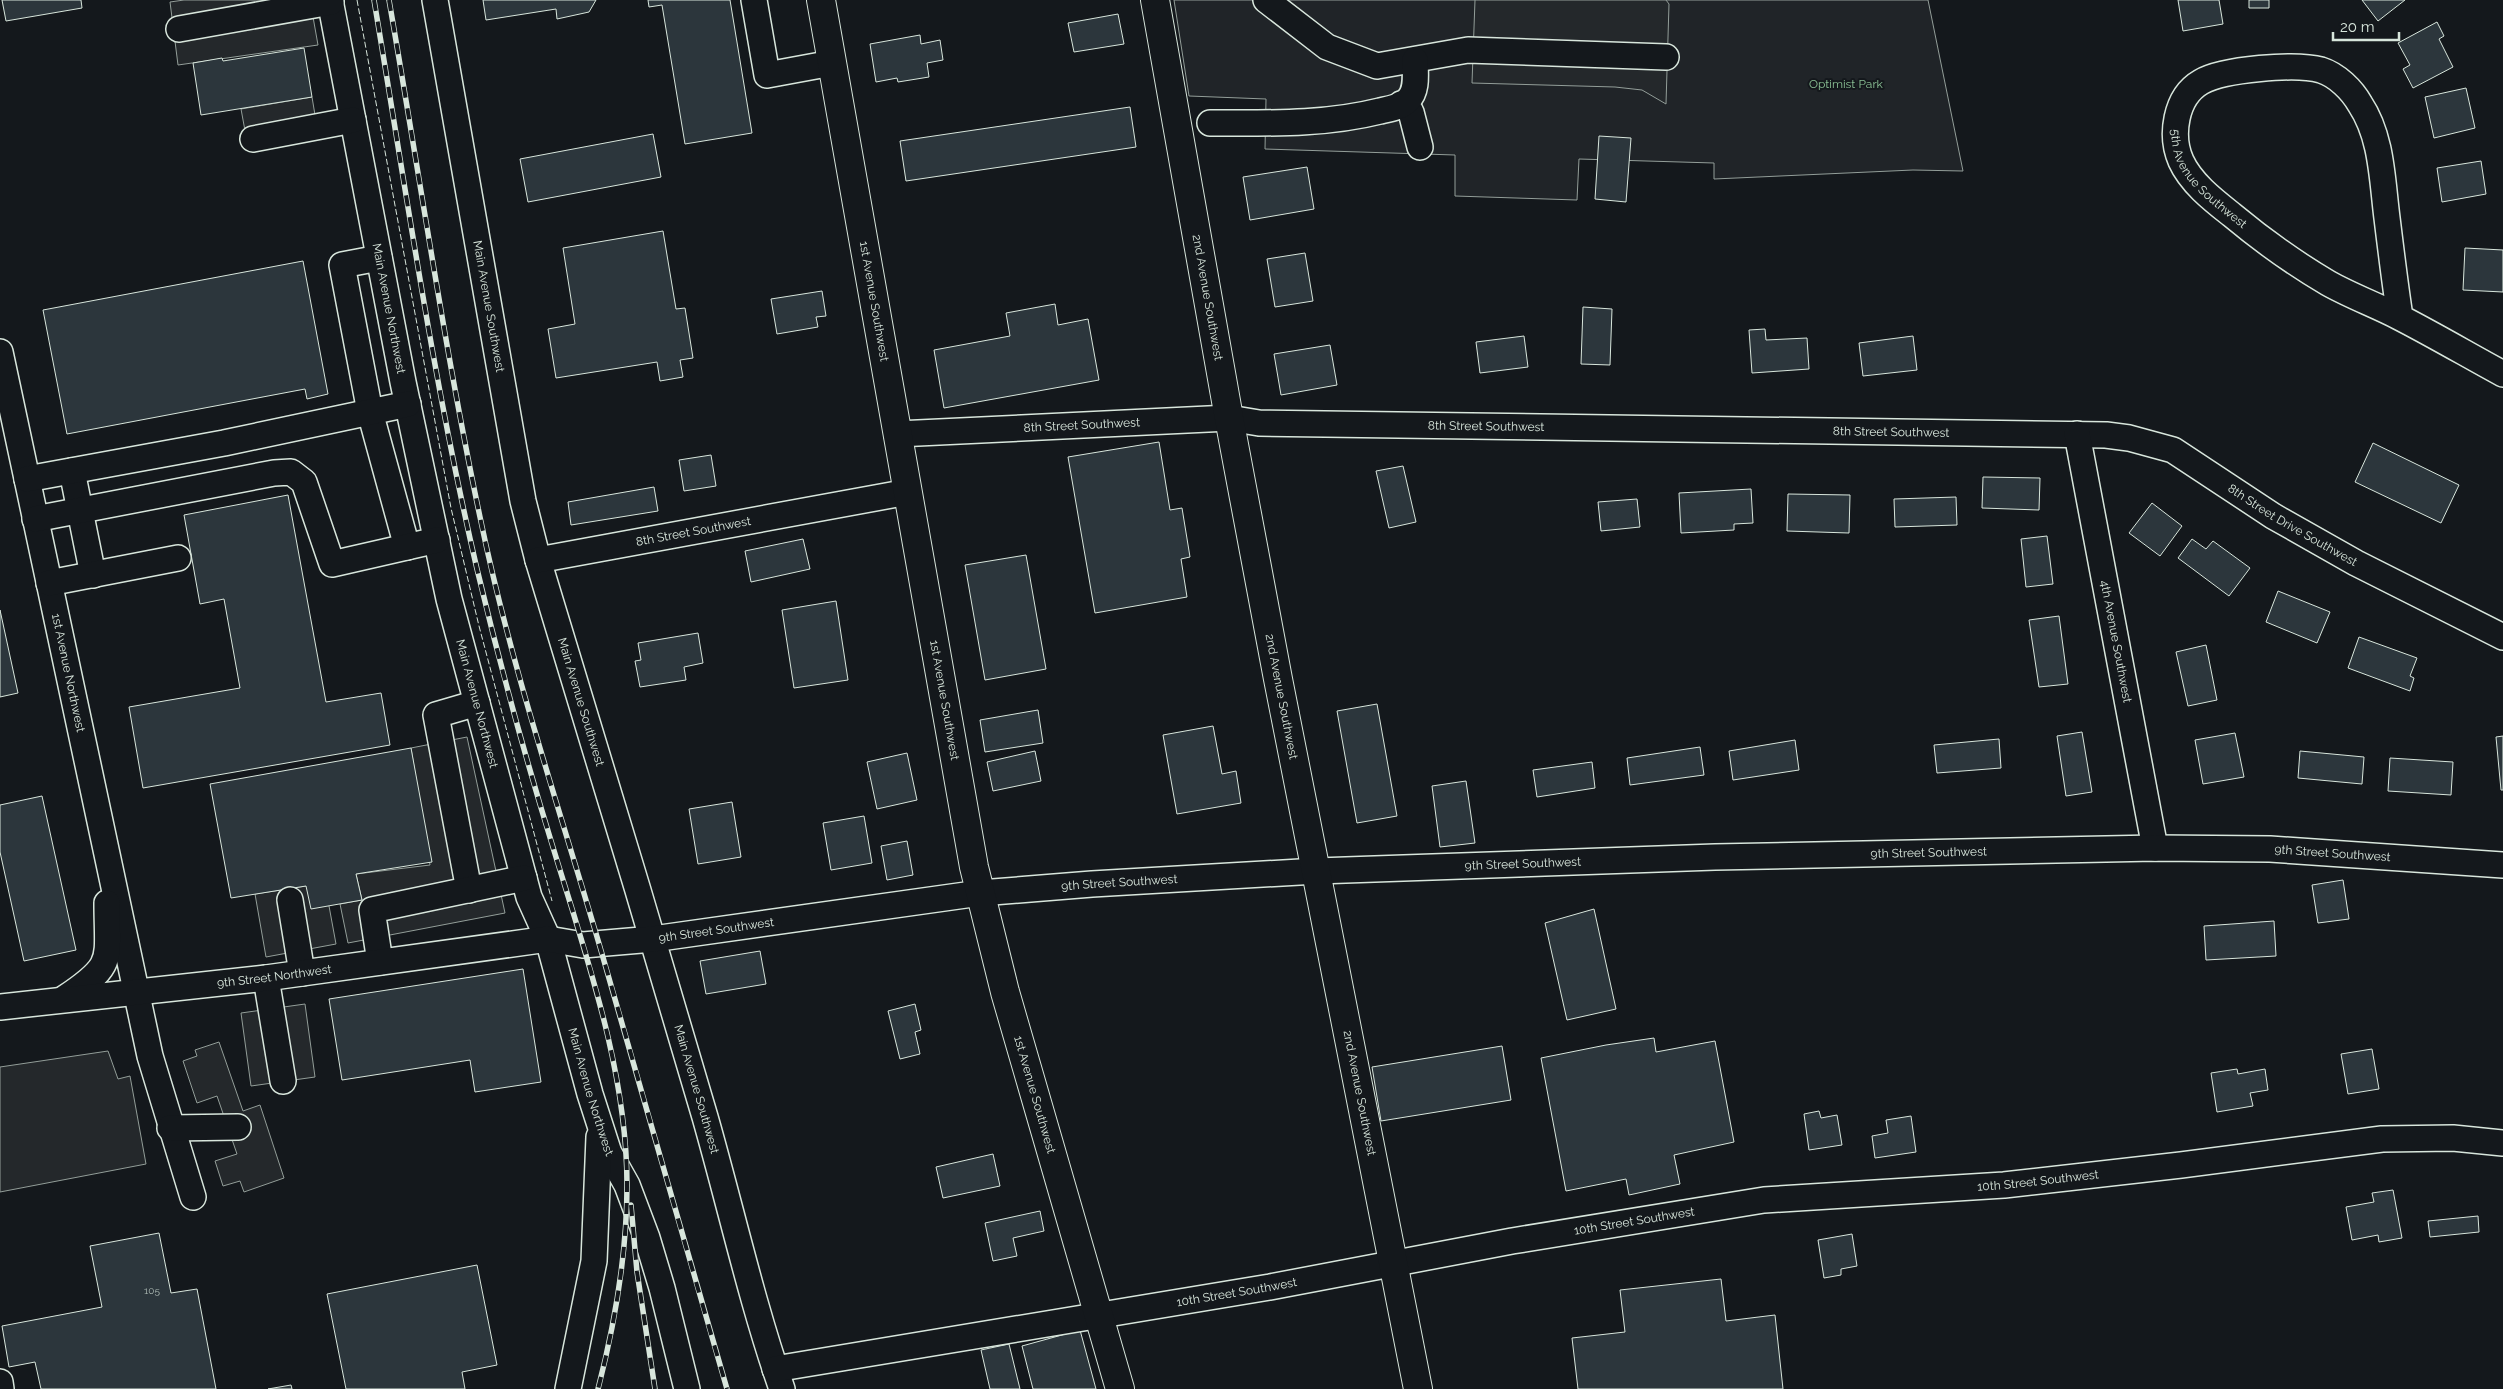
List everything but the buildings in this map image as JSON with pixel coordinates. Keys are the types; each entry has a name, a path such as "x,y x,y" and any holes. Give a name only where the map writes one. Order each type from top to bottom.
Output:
{"main road":[{"name":"1st Avenue Southwest","path":"821,0 980,893 1014,1021 1120,1389"},
{"name":"2nd Avenue Southwest","path":"1155,0 1228,418 1392,1264 1418,1389"}],"street":[{"name":"Main Avenue Southwest","path":"435,0 523,501 538,560 653,939 778,1379"},
{"path":"1266,0 1327,47 1349,57 1377,66 1468,50 1666,58"},
{"path":"179,29 330,1"},
{"name":"Main Avenue Northwest","path":"330,1 408,404 449,599 529,898 548,939 609,1153 627,1185 647,1238 688,1389"},
{"path":"760,1 767,75 832,63"},
{"path":"1210,123 1310,123 1353,118 1395,108 1408,100 1415,86 1414,60"},
{"name":"5th Avenue Southwest","path":"2400,317 2376,140 2372,124 2360,103 2346,85 2323,71 2296,66 2217,76 2200,82 2186,97 2175,128 2175,138 2182,162 2195,181 2212,199 2270,246 2330,284 2400,317 2503,374"},
{"path":"1401,104 1411,112 1420,147"},
{"path":"253,139 353,120"},
{"path":"379,258 342,265 370,412 407,547"},
{"name":"1st Avenue Northwest","path":"0,352 4,389 27,479 150,1056 192,1198"},
{"path":"27,479 266,434 408,404"},
{"name":"8th Street Southwest","path":"897,434 1228,418 1269,424 1923,434 2077,434"},
{"path":"266,434 274,473"},
{"name":"8th Street Drive Southwest","path":"2077,434 2129,438 2173,450 2298,530 2356,563 2503,637"},
{"name":"4th Avenue Southwest","path":"2077,434 2155,848"},
{"path":"72,471 93,574"},
{"path":"35,519 274,473 292,472 304,482 332,564 437,540"},
{"name":"8th Street Southwest","path":"538,560 908,492"},
{"path":"49,583 178,558"},
{"path":"469,890 436,714 477,702"},
{"name":"9th Street Southwest","path":"548,939 583,945 653,939 980,893 1092,884 1317,871 1715,857 2155,848 2270,849 2503,865"},
{"path":"62,1000 88,982 106,962 107,853"},
{"path":"380,962 372,910 524,878"},
{"path":"290,900 302,973"},
{"name":"9th Street Northwest","path":"0,1007 266,978 548,939"},
{"path":"266,978 283,1081"},
{"path":"568,1389 594,1261 600,1124"},
{"path":"170,1128 238,1127"},
{"name":"10th Street Southwest","path":"778,1379 1098,1315 1270,1288 1532,1237 1764,1200 2004,1185 2181,1165 2382,1139 2444,1137 2503,1143"},
{"path":"0,1382 1,1389"}],"green space":[{"name":"Optimist Park","path":"1174,0 1928,0 1963,171 1913,170 1714,179 1714,163 1579,159 1577,200 1455,196 1455,155 1265,149 1266,99 1189,96"}],"shaded area":[{"path":"184,0 310,0 318,45 178,65 170,2"},
{"path":"1475,0 1666,0 1669,4 1666,104 1642,90 1615,87 1472,83"},
{"path":"312,97 315,115 248,147 241,109"},
{"path":"467,737 505,913 348,943 340,904 362,900 356,874 430,865 411,748"},
{"path":"306,886 329,906 336,944 266,957 255,894"},
{"path":"305,1004 315,1077 251,1086 241,1013"},
{"path":"219,1042 243,1111 260,1105 284,1178 244,1192 240,1181 223,1186 215,1161 237,1154 217,1096 197,1103 183,1061 197,1056 195,1050"},
{"path":"108,1051 118,1079 130,1076 146,1164 0,1192 0,1067"}],"railway":[{"path":"374,0 409,214 461,498 503,672 602,1012 620,1098 627,1185 625,1236 615,1313 598,1389"},
{"path":"389,0 455,388 492,572 520,680 600,947 727,1389"},
{"path":"631,1205 637,1272 655,1389"}],"fence":[{"path":"357,0 451,508 479,626 552,901"}]}
